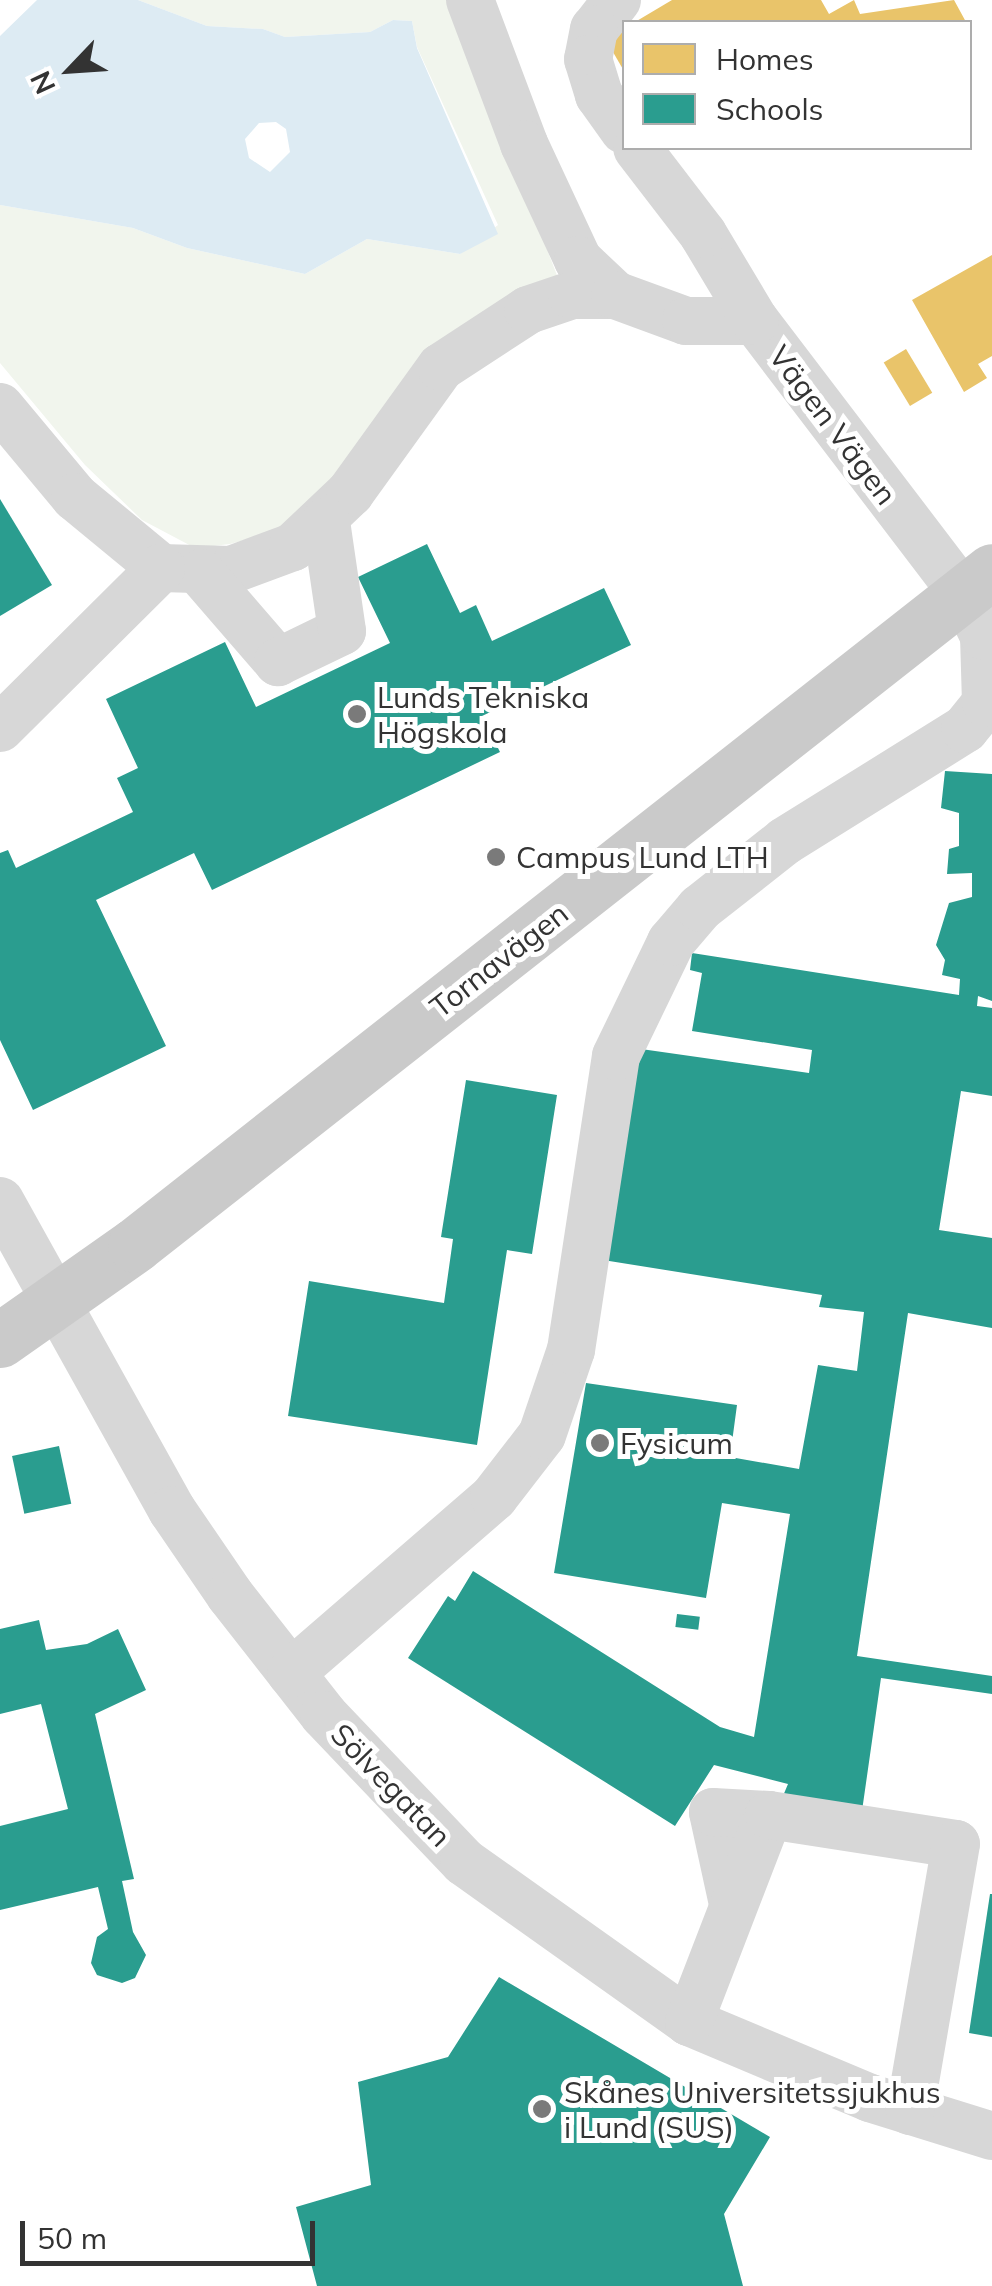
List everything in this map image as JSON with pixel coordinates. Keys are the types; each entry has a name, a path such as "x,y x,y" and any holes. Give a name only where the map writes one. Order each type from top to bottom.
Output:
{"main road":[{"name":"Tornavägen","path":"0,1340 57,1300 978,583"}],"street":[{"name":"Vägen Vägen","path":"291,1674 494,1496 542,1435 571,1350 616,1056 671,942 700,908 785,841 965,730 986,703 988,654 978,583 755,321 686,321 594,295 524,144 470,0"},
{"path":"617,0 594,29 588,59 599,94 622,127"},
{"path":"639,150 703,234 755,321"},
{"path":"0,728 181,571 256,564 326,521 442,368 528,310 594,295"},
{"path":"0,408 74,497 181,571 278,662 342,632 326,521"},
{"name":"Sölvegatan","path":"0,1200 172,1510 291,1674 397,1797 464,1862 690,2022 910,2111 992,2136"},
{"path":"690,2022 733,1904 713,1812 770,1815 956,1844 910,2111"}],"shaded area":[{"path":"37,0 138,0 207,26 263,29 285,37 370,32 393,20 412,21 417,48 498,234 460,254 367,239 305,274 187,248 133,228 0,205 0,36","holes":["276,122 286,129 290,152 270,172 249,158 245,139 259,123"]},
{"path":"138,0 451,0 558,278 315,500 273,532 230,544 195,548 142,520 85,465 0,363 0,205 133,228 187,248 305,274 367,239 460,254 498,225 417,47 412,21 393,20 370,32 285,37 263,29 207,26"}],"building: Homes":[{"path":"672,0 821,0 829,14 854,0 860,14 954,0 965,20 638,20"},
{"path":"622,30 622,68 606,40"},
{"path":"992,255 992,356 978,364 987,378 964,392 912,300"},
{"path":"906,349 932,393 910,406 884,362"}],"building: Schools":[{"path":"0,499 52,585 0,616"},
{"path":"427,544 460,613 476,605 492,641 604,588 631,645 482,716 500,752 212,890 194,853 96,900 166,1046 33,1110 0,1040 0,853 8,850 16,868 133,812 117,778 138,768 106,699 225,642 256,707 390,643 358,577"},
{"path":"945,771 992,774 992,1001 978,996 977,1006 992,1008 992,1096 961,1091 939,1230 992,1238 992,1328 908,1313 857,1656 992,1676 992,1694 881,1678 861,1818 780,1803 788,1784 714,1765 675,1826 408,1658 448,1596 455,1601 473,1571 720,1727 754,1737 790,1514 722,1503 706,1598 554,1573 586,1383 737,1405 730,1457 799,1469 818,1365 857,1371 864,1312 819,1307 822,1295 603,1260 634,1048 809,1073 812,1050 692,1031 702,973 690,970 692,953 959,995 960,979 942,975 945,960 936,945 949,903 972,897 972,873 947,874 949,849 959,846 959,813 941,808"},
{"path":"466,1080 557,1095 532,1254 507,1250 477,1445 288,1416 309,1281 444,1303 453,1239 441,1237"},
{"path":"59,1446 71,1504 24,1514 12,1456"},
{"path":"677,1614 700,1617 698,1630 675,1627"},
{"path":"39,1620 46,1650 87,1644 118,1629 146,1690 95,1714 134,1879 122,1881 133,1932 146,1955 135,1978 122,1983 97,1975 91,1963 97,1937 108,1929 98,1887 0,1910 0,1826 68,1809 41,1704 0,1714 0,1629"},
{"path":"992,1894 992,2037 969,2033"},
{"name":"Skånes Universitetssjukhus i Lund (SUS)","path":"499,1977 770,2137 724,2214 743,2286 317,2286 296,2207 371,2185 358,2082 448,2057"}],"place":[{"name":"Lunds Tekniska Högskola","path":"357,714"},
{"name":"Campus Lund LTH","path":"496,857"},
{"name":"Fysicum","path":"600,1443"},
{"name":"Skånes Universitetssjukhus i Lund (SUS)","path":"542,2109"}]}
